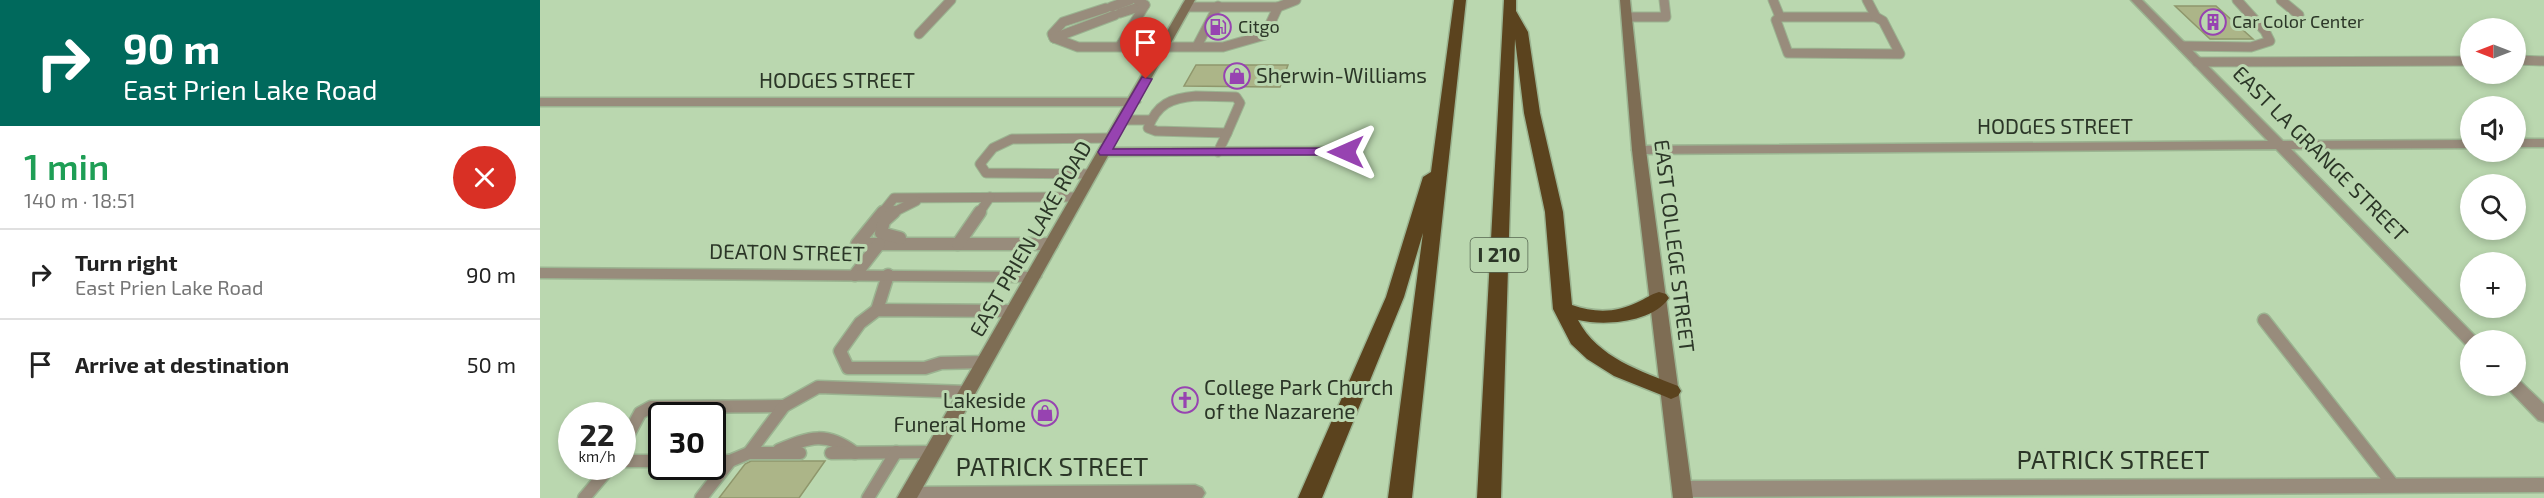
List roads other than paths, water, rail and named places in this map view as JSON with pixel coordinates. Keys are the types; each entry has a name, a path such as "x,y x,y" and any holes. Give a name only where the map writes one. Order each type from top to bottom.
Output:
{"highway":[{"path":"1400,498 1459,3"},
{"path":"1510,6 1521,32 1532,113 1554,212 1563,309 1578,339 1594,354 1621,371 1671,391"},
{"name":"I 210","path":"1489,498 1510,6"},
{"path":"1310,498 1395,297 1445,129"},
{"path":"1563,309 1587,318 1615,318 1637,313 1659,298"}],"street":[{"name":"EAST COLLEGE STREET","path":"1625,0 1639,150 1683,494"},
{"name":"EAST LA GRANGE STREET","path":"2136,0 2461,330"},
{"name":"EAST PRIEN LAKE ROAD","path":"908,496 1134,102 1188,3"},
{"name":"HODGES STREET","path":"540,102 1134,102"},
{"path":"2526,143 2544,143"},
{"name":"HODGES STREET","path":"1639,150 2460,144"},
{"path":"1104,152 1346,152"},
{"name":"DEATON STREET","path":"540,273 1034,277"},
{"path":"2525,396 2544,415"},
{"name":"PATRICK STREET","path":"1683,494 1992,493 2544,485"},
{"name":"PATRICK STREET","path":"908,496 1195,493"}],"lane":[{"path":"919,34 951,0"},
{"path":"1054,38 1052,34 1064,22 1130,0"},
{"path":"1137,0 1145,5"},
{"path":"1188,3 1218,6 1238,3 1278,7 1296,0"},
{"path":"1627,17 1666,17 1664,0"},
{"path":"1773,0 1780,17"},
{"path":"1868,0 1876,17"},
{"path":"2182,46 2251,47 2270,41 2265,31 2237,0"},
{"path":"2281,0 2299,15"},
{"path":"1054,38 1145,5"},
{"path":"1120,46 1145,5"},
{"path":"1197,46 1218,6"},
{"path":"1054,38 1078,47 1223,47 1265,35 1278,7"},
{"path":"1780,17 1876,17 1883,21 1900,54 1788,53 1776,20 1780,17"},
{"path":"2526,60 2544,61"},
{"path":"2197,62 2460,61"},
{"path":"1218,152 1227,133 1240,103 1236,97 1177,97 1162,102 1150,120 1148,128 1156,131 1227,133"},
{"path":"1123,120 1150,120"},
{"path":"1092,174 986,173 980,164 993,147 1012,139 1113,138"},
{"path":"956,244 990,197"},
{"path":"1052,244 857,244 894,198 1079,197"},
{"path":"928,198 896,209 881,228 881,233 887,237 931,238 956,244"},
{"path":"855,275 879,244"},
{"path":"888,275 877,310 860,323 840,351 848,368 926,368 940,363 985,362"},
{"path":"877,310 1014,311"},
{"path":"2264,320 2394,486"},
{"path":"749,453 784,406 818,387 884,387 901,392 968,392"},
{"path":"636,421 640,413 651,406 784,406"},
{"path":"772,453 806,439 838,439 855,453"},
{"path":"868,498 896,452"},
{"path":"831,453 933,452"},
{"path":"726,461 749,453 800,453"},
{"path":"702,498 730,461"},
{"path":"584,498 599,480"}],"place":[{"name":"Car Color Center","path":"2213,22"},
{"name":"Citgo","path":"1218,27"},
{"name":"Sherwin-Williams","path":"1237,76"},
{"name":"College Park Church of the Nazarene","path":"1185,400"},
{"name":"Lakeside Funeral Home","path":"1045,413"}]}
